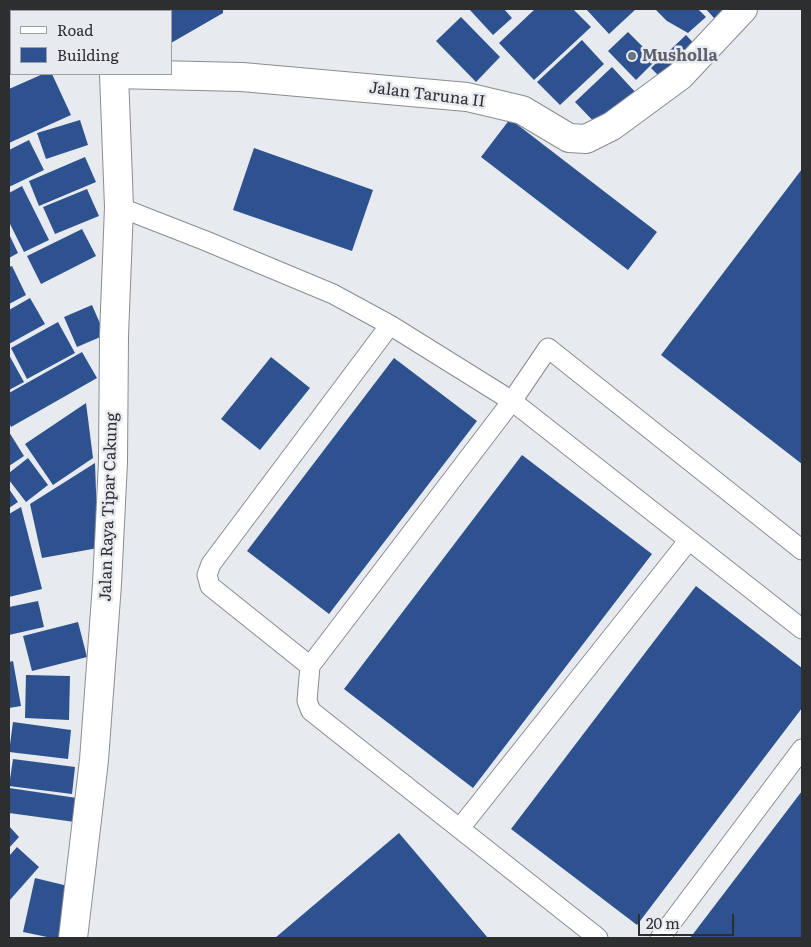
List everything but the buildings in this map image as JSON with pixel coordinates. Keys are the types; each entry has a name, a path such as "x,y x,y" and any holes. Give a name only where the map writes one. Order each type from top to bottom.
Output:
{"street":[{"name":"Jalan Taruna II","path":"157,75 242,77 467,96 522,110 569,138 586,140 612,126 680,76 743,9"},
{"name":"Jalan Raya Tipar Cakung","path":"73,938 94,760 107,584 113,462 114,336 119,207 114,75"}],"lane":[{"path":"119,207 333,294 390,325 512,401 802,629"},
{"path":"310,666 210,586 207,575 211,564 390,325"},
{"path":"598,938 311,710 307,701 310,666 512,401 548,348 802,550"},
{"path":"460,828 689,540"},
{"path":"660,938 802,750"}],"place":[{"name":"Musholla","path":"632,56"}]}
